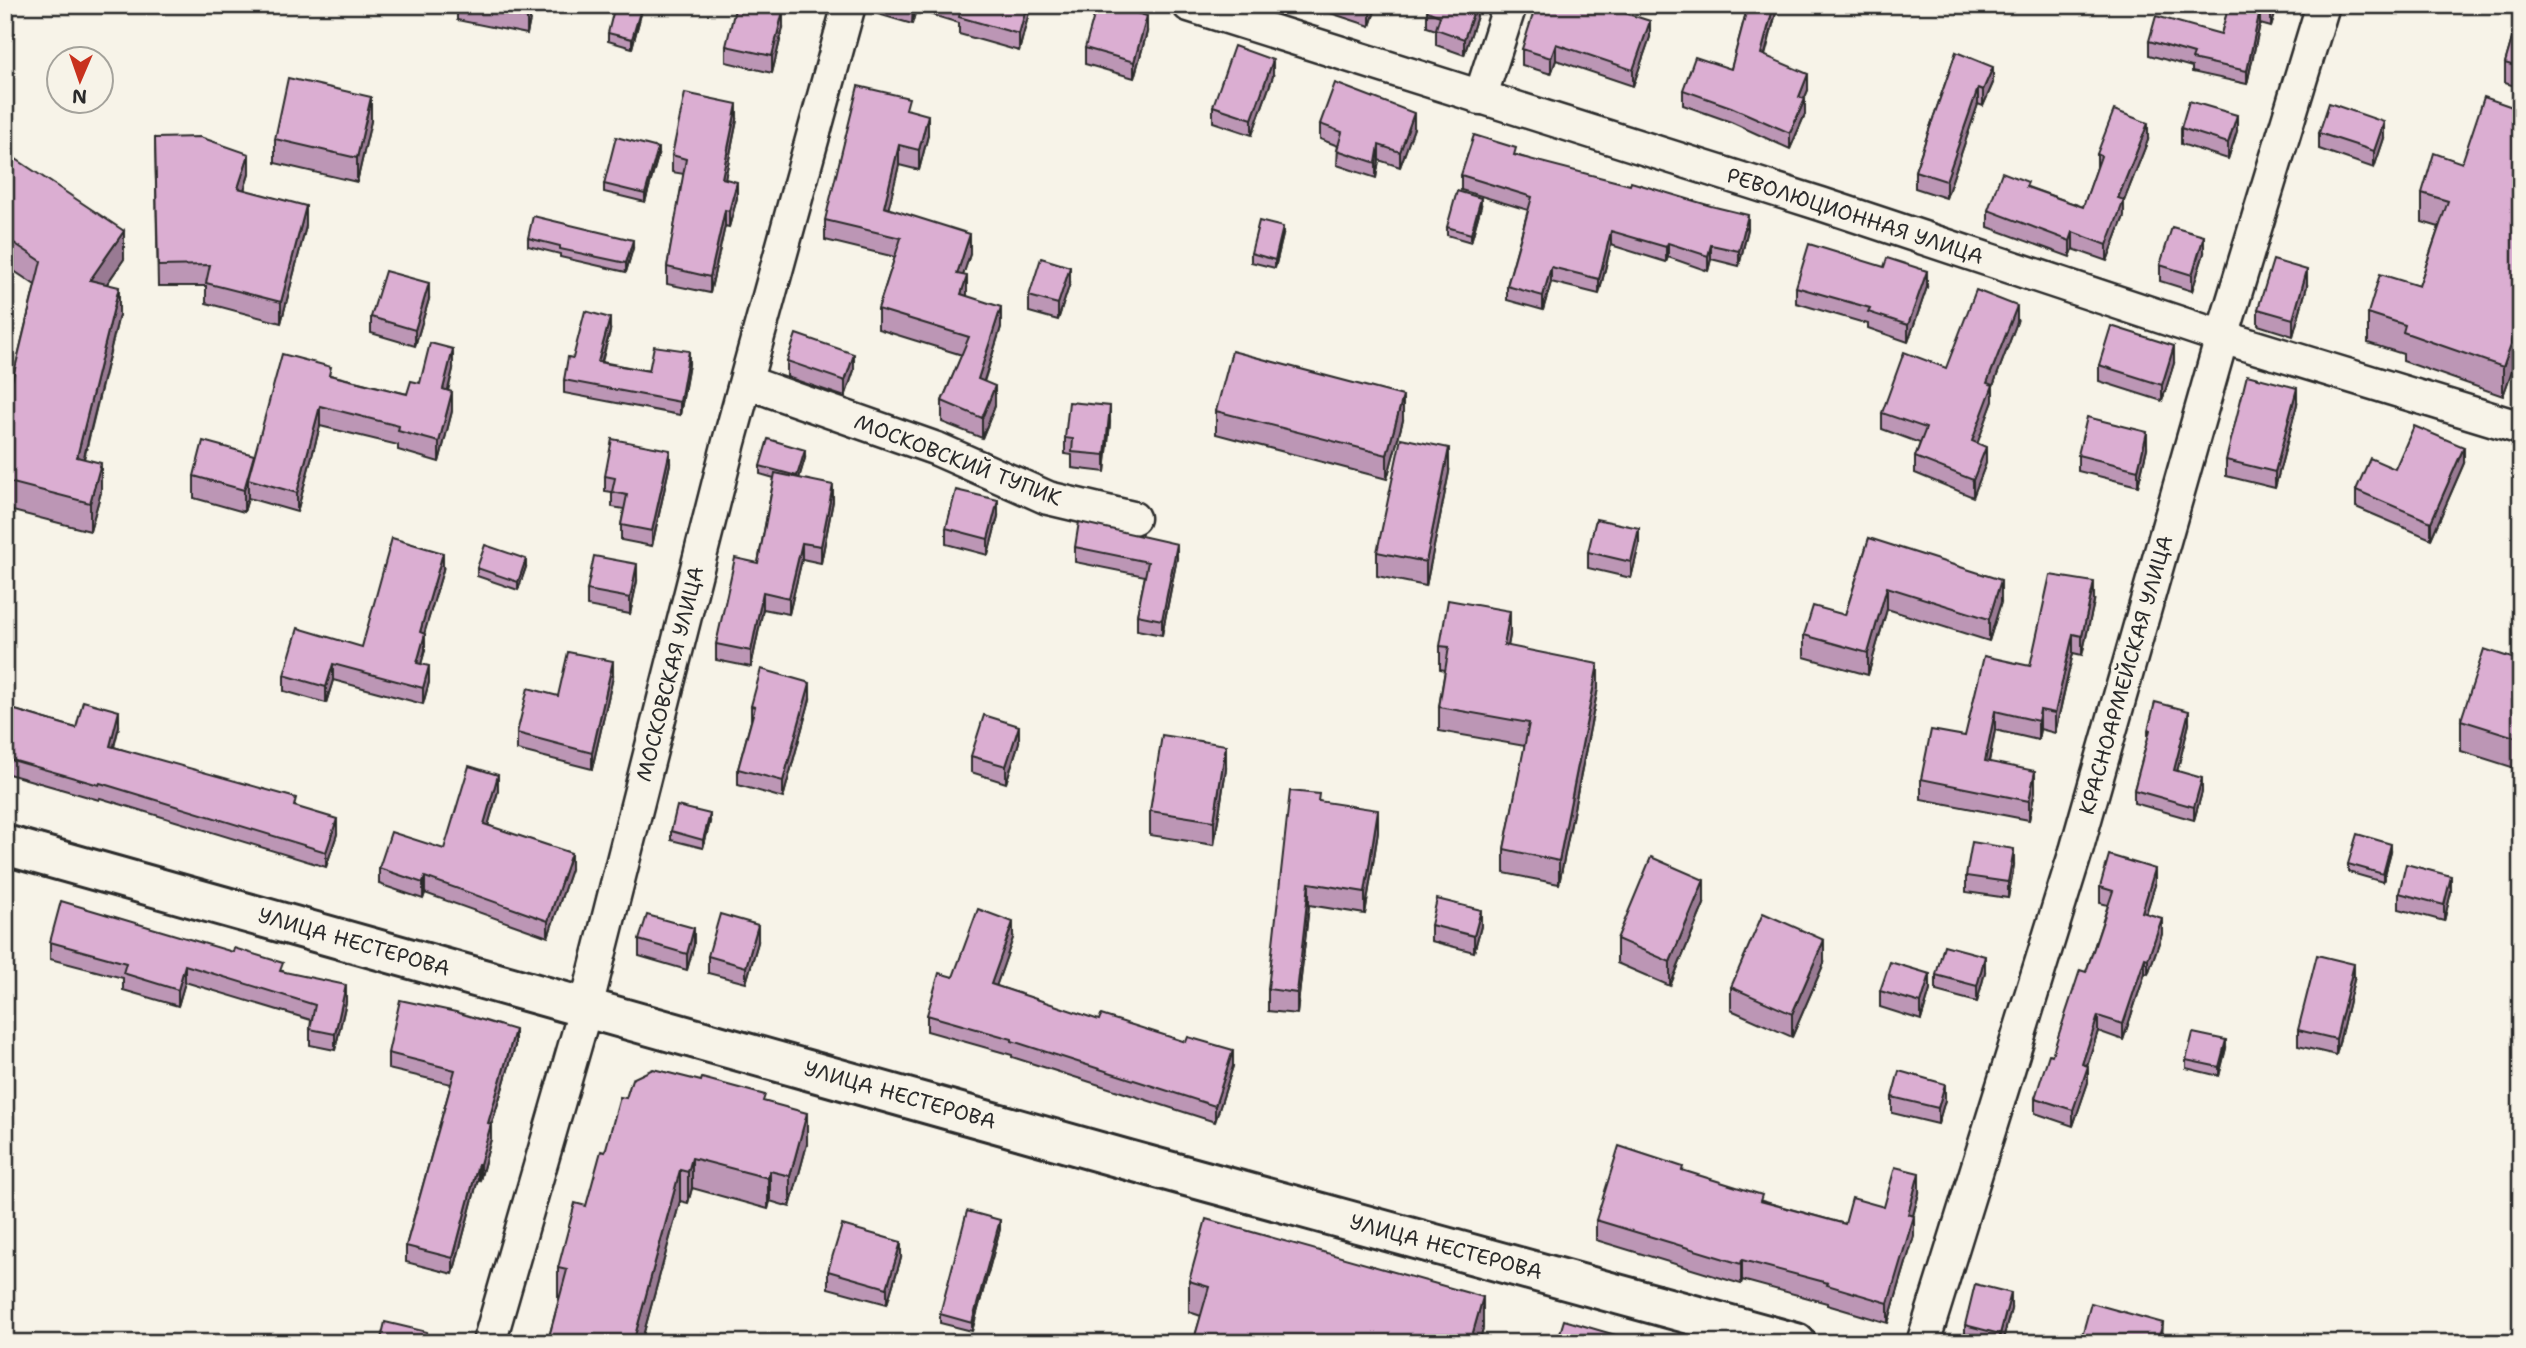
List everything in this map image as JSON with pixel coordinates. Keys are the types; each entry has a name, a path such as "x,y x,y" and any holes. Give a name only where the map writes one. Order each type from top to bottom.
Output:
{"main road":[{"name":"УЛИЦА НЕСТЕРОВА","path":"5,845 1796,1343"}],"street":[{"name":"МОСКОВСКАЯ УЛИЦА","path":"489,1343 586,1007 746,382 849,5"},
{"name":"РЕВОЛЮЦИОННАЯ УЛИЦА","path":"1189,5 1821,204 2222,337 2521,428"},
{"path":"1479,98 1510,5"},
{"name":"КРАСНОАРМЕЙСКАЯ УЛИЦА","path":"1923,1343 2076,851 2222,337 2323,5"},
{"name":"МОСКОВСКИЙ ТУПИК","path":"746,382 937,449 1048,498 1133,517"}],"building":[{"path":"465,5 529,5 527,18"},
{"path":"615,5 642,5 632,39 608,33"},
{"path":"736,5 757,5 783,11 772,56 726,46"},
{"path":"953,5 1027,5 1019,34 959,17 961,8"},
{"path":"1097,5 1108,5 1147,16 1134,62 1085,48"},
{"path":"1350,5 1372,5 1370,12"},
{"path":"1429,5 1476,5 1464,39 1436,29 1440,16 1427,11"},
{"path":"1548,5 1600,5 1650,21 1633,70 1556,44 1551,58 1522,49 1535,8 1546,12"},
{"path":"1748,5 1774,5 1761,54 1808,74 1799,97 1805,99 1790,133 1731,107 1683,90 1695,57 1731,69"},
{"path":"2229,5 2273,5 2271,13 2260,10 2247,71 2192,59 2194,54 2149,41 2156,16 2221,34"},
{"path":"2521,8 2521,68 2505,63"},
{"path":"1234,46 1273,60 1252,119 1213,106"},
{"path":"1956,52 1993,67 1983,90 1978,88 1946,181 1915,171"},
{"path":"288,78 371,97 357,158 275,139"},
{"path":"1335,83 1414,113 1400,152 1379,145 1376,163 1337,150 1342,132 1320,124"},
{"path":"858,86 909,98 906,109 928,115 919,150 899,145 884,207 970,234 957,274 967,276 961,294 1001,307 978,379 995,386 982,418 942,401 969,337 878,309 901,238 825,220"},
{"path":"685,93 737,104 722,178 737,182 729,211 725,210 710,277 667,267 686,159 672,155"},
{"path":"2484,97 2521,110 2521,315 2503,367 2403,332 2405,325 2368,313 2380,274 2419,286 2448,201 2422,193 2434,153 2462,163"},
{"path":"2189,101 2237,115 2228,143 2181,128"},
{"path":"2329,103 2384,122 2374,151 2319,133"},
{"path":"2114,110 2148,123 2118,198 2124,200 2107,245 2073,232 2070,241 1988,210 2002,172 2028,182 2026,187 2083,207 2101,156 2097,154"},
{"path":"1474,135 1516,148 1514,155 1630,185 1631,182 1748,215 1739,251 1711,245 1708,256 1668,243 1666,247 1611,231 1599,279 1551,267 1543,296 1507,286 1532,197 1461,175"},
{"path":"200,137 249,154 238,188 306,206 281,302 206,283 210,265 158,266 155,138"},
{"path":"616,137 658,148 645,194 604,184"},
{"path":"7,153 124,231 90,280 119,287 77,457 101,463 90,503 5,481 5,401 7,402 41,261 5,237"},
{"path":"1457,191 1481,198 1471,234 1447,227"},
{"path":"533,216 633,240 626,263 560,249 560,246 528,238"},
{"path":"1259,221 1283,227 1275,260 1251,253"},
{"path":"2172,227 2204,236 2192,275 2160,265"},
{"path":"1809,244 1884,267 1887,258 1927,271 1908,325 1868,312 1870,308 1796,287"},
{"path":"1041,258 1070,267 1058,304 1029,296"},
{"path":"2273,260 2307,270 2293,319 2258,309"},
{"path":"385,271 429,283 415,330 371,317"},
{"path":"1976,290 2017,306 1987,383 1993,385 1972,441 1986,447 1973,480 1915,457 1926,428 1882,413 1904,352 1946,368"},
{"path":"585,311 610,318 598,362 649,371 654,346 689,351 680,402 564,380 568,357 573,358"},
{"path":"2111,326 2174,346 2162,385 2099,365"},
{"path":"796,334 854,354 845,381 787,361"},
{"path":"430,343 453,349 443,389 452,392 439,442 398,431 399,426 320,406 297,493 248,479 282,354 331,367 329,375 407,394 411,381 420,383"},
{"path":"1232,351 1403,396 1387,455 1216,411"},
{"path":"2247,375 2297,388 2275,472 2226,460"},
{"path":"1069,402 1110,406 1105,455 1072,452 1073,439 1065,438"},
{"path":"2087,417 2147,432 2138,470 2078,455"},
{"path":"2414,426 2464,447 2431,522 2356,490 2370,458 2395,469"},
{"path":"1401,438 1449,448 1426,562 1377,552"},
{"path":"612,439 670,450 652,531 621,525 627,495 612,492 615,478 605,476"},
{"path":"768,439 805,450 797,476 760,466"},
{"path":"203,441 254,455 244,490 194,476"},
{"path":"775,473 833,485 821,546 802,543 789,598 763,592 751,651 716,644 735,558 758,563"},
{"path":"956,490 998,500 988,539 946,528"},
{"path":"2521,499 2521,513 2516,511"},
{"path":"1596,519 1639,528 1631,562 1588,552"},
{"path":"1079,522 1177,544 1162,620 1137,615 1148,562 1075,547"},
{"path":"392,538 443,553 420,632 425,634 417,663 429,666 423,688 333,664 326,687 284,675 298,628 362,647"},
{"path":"1869,538 2001,580 1989,619 1887,587 1868,653 1804,635 1813,606 1845,615"},
{"path":"485,545 526,559 518,582 477,568"},
{"path":"594,556 637,564 630,598 587,590"},
{"path":"2050,575 2094,582 2082,636 2073,634 2055,713 2040,710 2038,721 1995,711 1985,761 2035,771 2029,801 1921,779 1931,730 1965,736 1984,656 2030,666"},
{"path":"1448,600 1510,611 1504,645 1598,664 1559,861 1504,849 1529,723 1439,707 1449,647 1440,646"},
{"path":"2484,649 2521,661 2521,739 2461,720"},
{"path":"568,652 613,661 592,753 517,733 528,688 558,696"},
{"path":"761,669 810,683 783,781 738,769 755,707 751,706"},
{"path":"83,701 119,711 110,746 296,798 294,806 337,819 326,852 100,783 99,785 5,758 5,707 76,728"},
{"path":"2155,702 2189,711 2174,770 2202,778 2194,807 2134,790"},
{"path":"984,715 1019,726 1006,766 971,756"},
{"path":"1162,735 1226,745 1214,821 1150,811"},
{"path":"469,766 498,775 484,824 571,853 548,921 425,877 423,883 379,868 391,832 444,849"},
{"path":"1290,791 1319,794 1318,801 1378,810 1365,892 1309,883 1297,993 1268,989"},
{"path":"677,806 710,814 703,840 671,831"},
{"path":"2357,834 2391,844 2383,874 2348,864"},
{"path":"1972,842 2014,849 2008,882 1966,876"},
{"path":"2109,855 2155,869 2142,912 2162,918 2148,959 2145,958 2123,1024 2098,1016 2082,1064 2088,1066 2073,1110 2035,1098 2080,970 2086,972 2113,891 2100,887"},
{"path":"1651,857 1704,880 1670,962 1617,939"},
{"path":"2406,864 2451,876 2444,905 2399,893"},
{"path":"1437,899 1481,910 1474,936 1431,925"},
{"path":"61,901 233,952 234,948 283,963 280,971 346,985 335,1034 310,1029 315,1005 185,965 178,990 123,973 126,963 50,942"},
{"path":"978,909 1013,922 991,984 1099,1020 1101,1015 1186,1042 1188,1037 1233,1050 1215,1106 1012,1039 927,1015 939,973 953,977"},
{"path":"1763,913 1824,940 1792,1014 1731,987"},
{"path":"720,914 758,925 746,967 708,956"},
{"path":"647,915 694,928 687,954 639,940"},
{"path":"1944,945 1985,956 1977,986 1936,975"},
{"path":"2317,955 2354,964 2336,1039 2298,1030"},
{"path":"1890,962 1930,974 1921,1003 1880,991"},
{"path":"400,1000 456,1012 515,1030 453,1258 406,1246 455,1070 388,1053"},
{"path":"2193,1033 2226,1040 2219,1067 2186,1060"},
{"path":"653,1069 701,1081 702,1078 765,1095 763,1101 807,1113 790,1176 770,1171 768,1178 692,1158 688,1172 680,1170 633,1343 537,1343 540,1335 549,1337 567,1270 558,1268 575,1203 586,1206 620,1097 626,1098 632,1079"},
{"path":"1899,1071 1945,1084 1938,1108 1892,1097"},
{"path":"1619,1146 1683,1167 1682,1170 1762,1195 1760,1201 1845,1224 1852,1198 1884,1207 1895,1167 1919,1173 1908,1214 1914,1216 1888,1303 1827,1285 1828,1283 1742,1260 1741,1264 1596,1220"},
{"path":"967,1211 1000,1220 972,1323 940,1314"},
{"path":"1206,1219 1483,1297 1470,1343 1193,1343 1209,1287 1189,1281"},
{"path":"842,1225 901,1242 887,1288 828,1271"},
{"path":"1975,1284 2011,1293 2000,1334 1965,1325"},
{"path":"2091,1303 2163,1323 2157,1343 2080,1343"},
{"path":"1564,1320 1643,1343 1557,1343"},
{"path":"385,1322 427,1332 424,1343 380,1343"}]}
